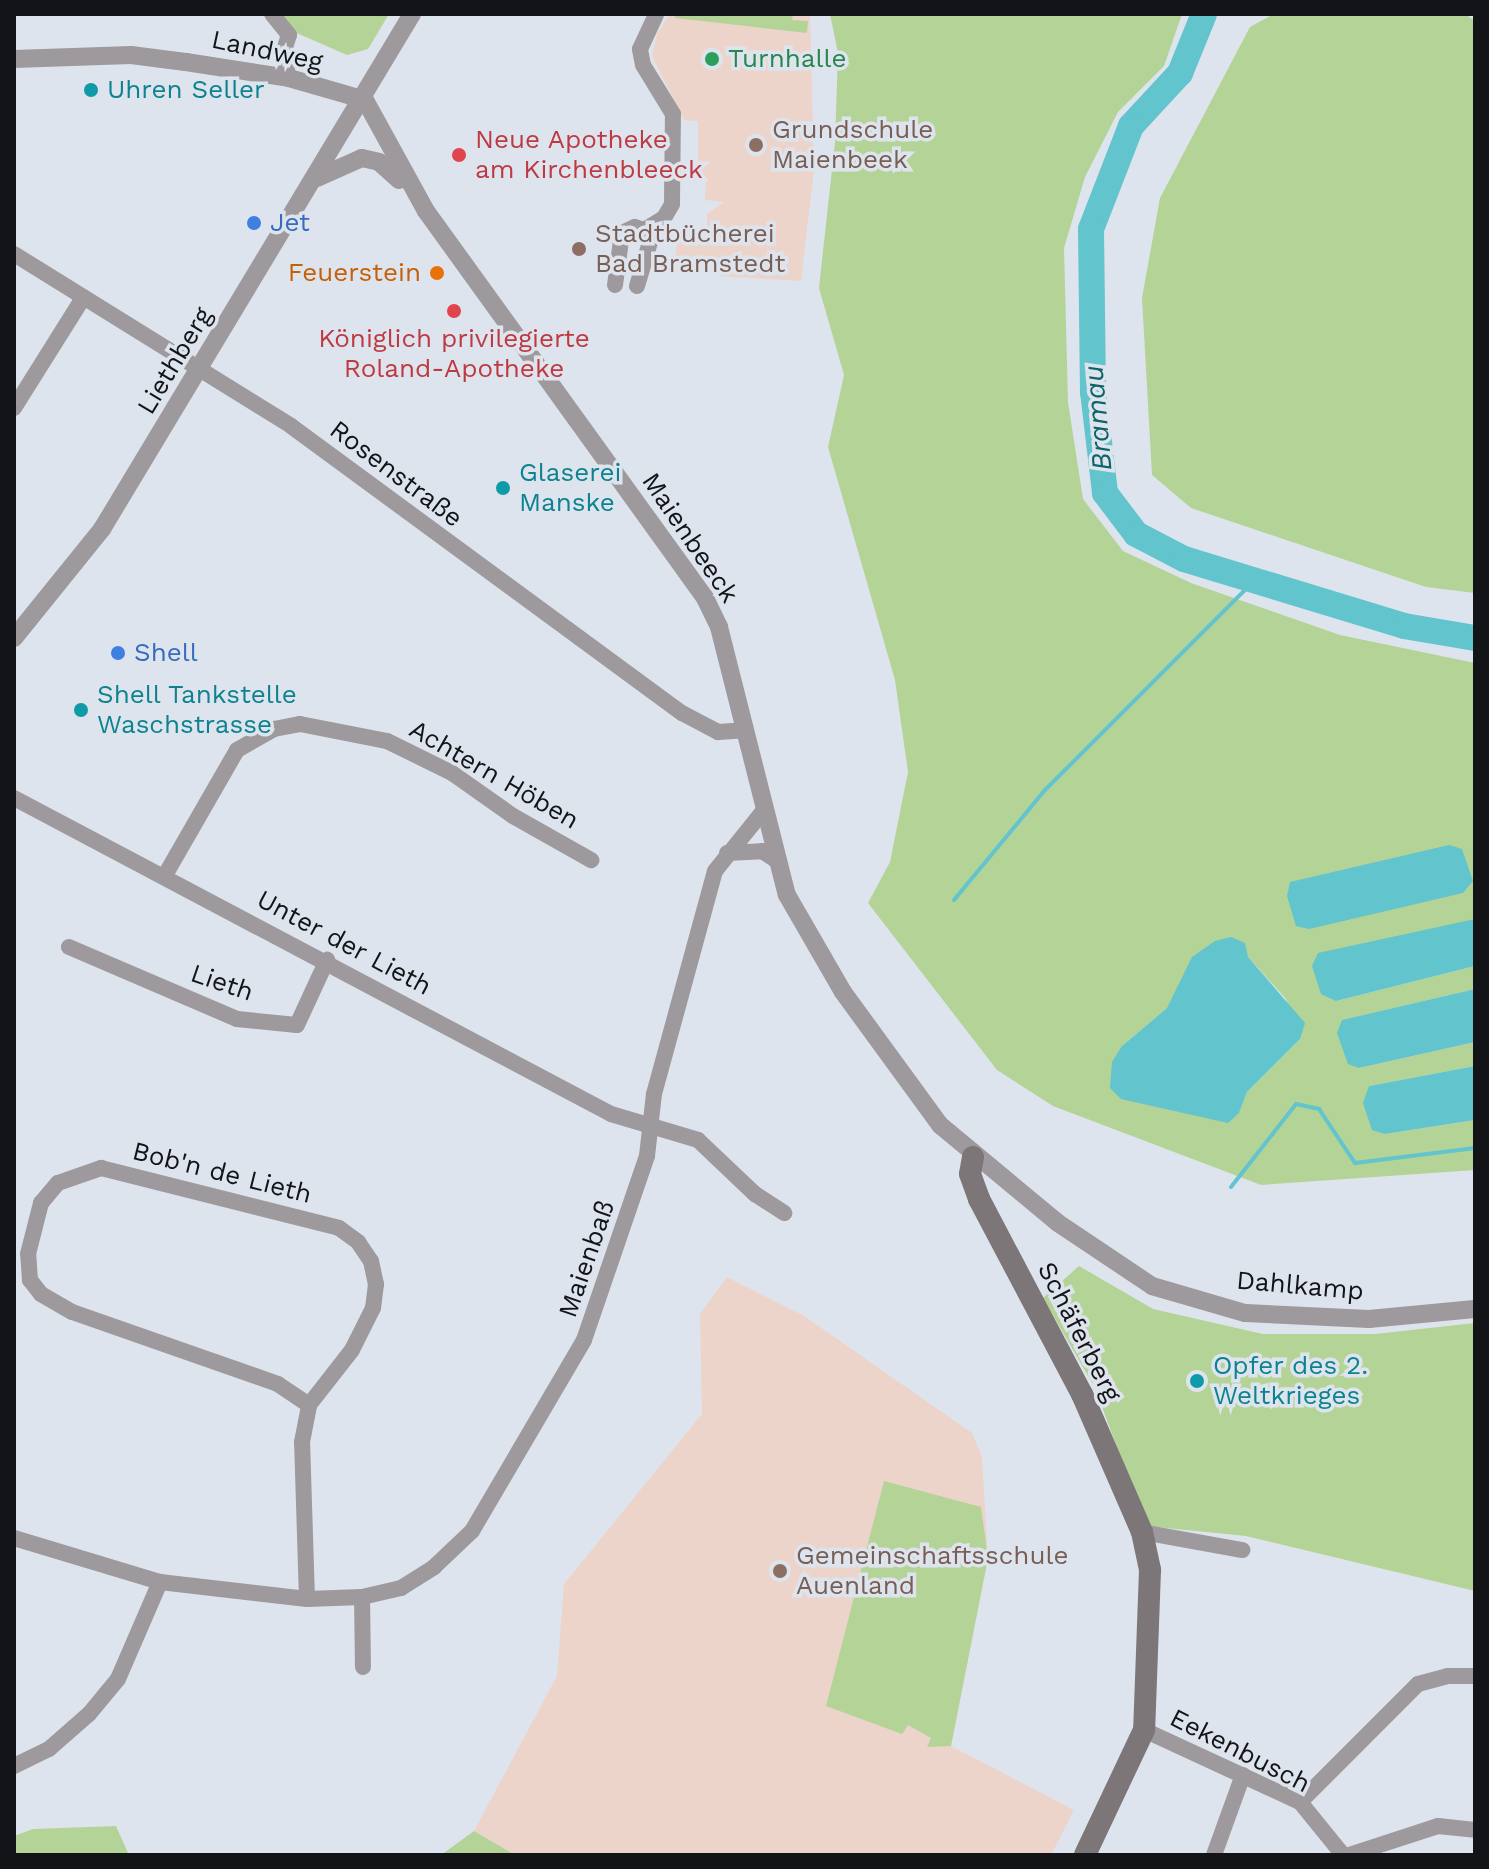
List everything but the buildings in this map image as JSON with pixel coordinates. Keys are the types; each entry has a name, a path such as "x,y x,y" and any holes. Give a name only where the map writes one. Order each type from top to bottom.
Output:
{"main road":[{"name":"Schäferberg","path":"973,1157 970,1174 979,1199 1082,1394 1142,1532 1150,1570 1144,1730 1085,1855"}],"street":[{"path":"272,14 289,35 283,54 289,78"},
{"name":"Liethberg","path":"14,638 77,565 199,373 365,100 412,14"},
{"path":"615,285 618,239 627,230 644,230 664,218 672,204 671,109 643,65 640,49 656,14"},
{"name":"Landweg","path":"14,59 131,55 289,78 365,100"},
{"name":"Maienbeeck","path":"365,100 426,211 705,598 719,627 787,895 843,992 940,1125 973,1157"},
{"path":"315,179 342,163 362,158 379,162 426,211"},
{"path":"637,286 650,242 644,230"},
{"name":"Rosenstraße","path":"14,254 199,373 291,426 682,713 718,732 744,730"},
{"path":"14,408 83,298"},
{"name":"Achtern Höben","path":"164,877 237,750 274,729 300,724 387,741 452,773 513,816 591,860"},
{"name":"Unter der Lieth","path":"14,798 327,960 611,1114 698,1140 755,1194 784,1213"},
{"name":"Maienbaß","path":"14,1538 160,1582 307,1599 362,1597 401,1588 434,1567 472,1531 508,1475 584,1340 610,1276 652,1128 668,1039 715,871 764,810"},
{"path":"727,853 762,851 776,860"},
{"name":"Lieth","path":"69,947 237,1019 297,1025 327,960"},
{"name":"Dahlkamp","path":"973,1157 1152,1286 1245,1313 1369,1319 1475,1309"},
{"name":"Bob'n de Lieth","path":"307,1599 302,1442 309,1405 352,1350 373,1308 374,1273 358,1242 339,1228 124,1171 101,1168 58,1183 41,1203 28,1246 30,1280 41,1294 72,1312 278,1384 309,1405"},
{"path":"1142,1532 1242,1550"},
{"path":"14,1766 49,1749 89,1714 118,1679 160,1582"},
{"path":"362,1597 363,1667"},
{"path":"1300,1802 1418,1684 1448,1676 1475,1676"},
{"name":"Eekenbusch","path":"1144,1730 1300,1802 1343,1855"},
{"path":"1214,1855 1243,1775"},
{"path":"1349,1855 1438,1826 1475,1830"}],"shaded area":[{"name":"Grundschule Maienbeek","path":"670,14 810,14 814,170 801,281 674,273 677,240 707,228 707,214 724,202 705,200 706,179 698,178 698,121 684,120 652,56 657,34"},
{"name":"Gemeinschaftsschule Auenland","path":"727,1277 804,1316 972,1433 982,1457 988,1558 951,1746 1074,1810 1051,1855 515,1855 474,1831 557,1676 564,1584 702,1414 700,1314"}],"green space":[{"path":"277,14 389,14 368,49 347,55 292,31"},
{"path":"676,14 793,14 792,20 808,21 807,33 675,18"},
{"path":"830,14 1182,14 1164,66 1118,112 1085,177 1064,248 1068,402 1083,499 1123,551 1191,583 1340,635 1475,663 1475,919 1336,1001 1475,966 1475,989 1343,1020 1359,1068 1475,1042 1475,1066 1369,1086 1385,1134 1475,1120 1475,1170 1261,1185 1053,1106 997,1070 868,903 890,862 908,772 895,680 828,447 844,375 819,288 835,142 838,53","holes":["1248,957 1286,999 1300,1039 1247,1092 1239,1113 1122,1046 1167,1008"]},
{"path":"1274,14 1465,14 1475,21 1475,593 1426,587 1191,508 1152,475 1142,298 1160,198 1250,27"},
{"path":"1079,1266 1153,1309 1263,1334 1375,1334 1475,1323 1475,1591 1246,1536 1146,1526 1095,1388 1043,1298"},
{"path":"884,1481 981,1507 988,1558 951,1746 927,1747 931,1738 908,1725 902,1734 826,1706"},
{"path":"116,1826 129,1855 14,1855 14,1836 33,1829"},
{"path":"474,1831 515,1855 441,1855"}],"water":[{"path":"1449,845 1462,849 1473,881 1463,893 1309,929 1296,926 1287,896 1290,882"},
{"path":"1475,919 1475,966 1336,1001 1321,994 1312,966 1318,953"},
{"path":"1231,937 1245,943 1248,957 1305,1023 1300,1039 1247,1092 1239,1113 1228,1123 1121,1099 1110,1088 1112,1062 1122,1046 1167,1008 1192,957 1215,941"},
{"path":"1475,989 1475,1042 1359,1068 1348,1064 1337,1033 1342,1020"},
{"path":"1475,1066 1475,1120 1385,1134 1372,1130 1363,1103 1369,1086"}],"waterway":[{"name":"Bramau","path":"1204,14 1180,73 1131,126 1091,229 1093,392 1105,493 1136,534 1184,559 1404,626 1475,638"},
{"path":"954,900 1045,790 1254,581"},
{"path":"1231,1187 1296,1104 1319,1109 1355,1163 1475,1148"}],"place":[{"name":"Turnhalle","path":"712,59"},
{"name":"Uhren Seller","path":"91,90"},
{"name":"Grundschule Maienbeek","path":"756,145"},
{"name":"Neue Apotheke am Kirchenbleeck","path":"459,155"},
{"name":"Jet","path":"254,223"},
{"name":"Stadtbücherei Bad Bramstedt","path":"579,249"},
{"name":"Feuerstein","path":"437,273"},
{"name":"Königlich privilegierte Roland-Apotheke","path":"454,311"},
{"name":"Glaserei Manske","path":"503,488"},
{"name":"Shell","path":"118,653"},
{"name":"Shell Tankstelle Waschstrasse","path":"81,710"},
{"name":"Opfer des 2. Weltkrieges","path":"1197,1381"},
{"name":"Gemeinschaftsschule Auenland","path":"780,1571"}]}
